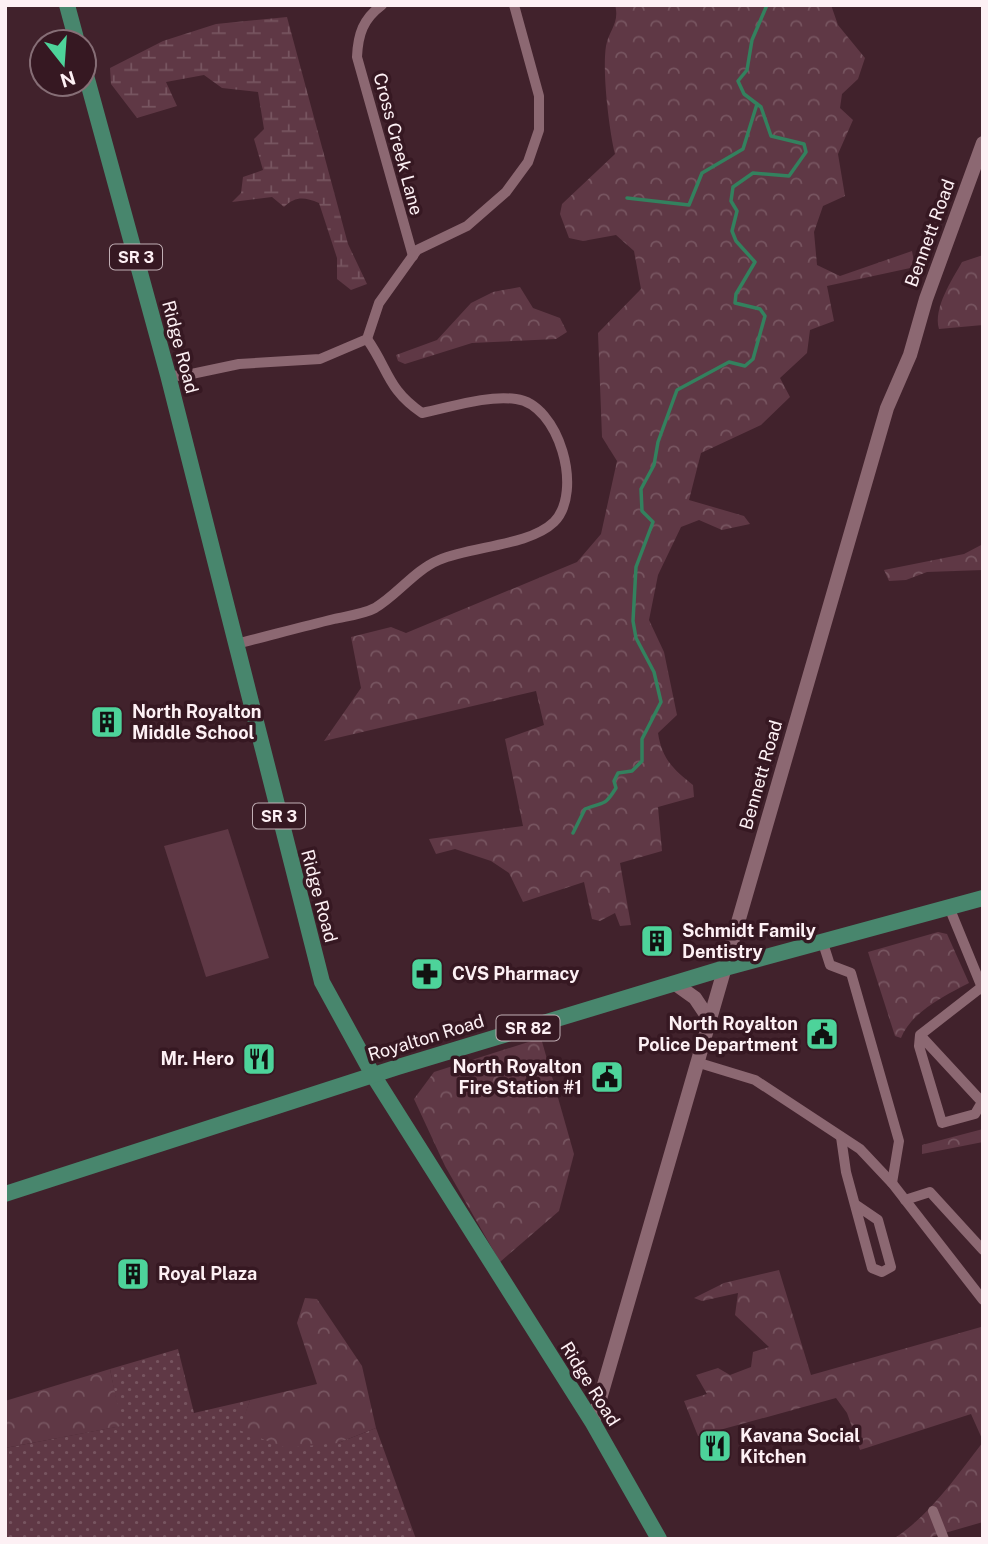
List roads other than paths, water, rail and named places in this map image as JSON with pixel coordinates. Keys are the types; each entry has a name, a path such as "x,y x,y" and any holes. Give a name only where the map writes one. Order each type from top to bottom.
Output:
{"main road":[{"path":"67,5 73,28"},
{"name":"Ridge Road","path":"92,98 168,375 322,982 373,1075 593,1423 659,1539"},
{"name":"Royalton Road","path":"5,1195 373,1075 674,983 822,940 983,898"}],"street":[{"name":"Cross Creek Lane","path":"382,5 367,16 358,40 358,57 413,256"},
{"path":"168,375 182,376 239,364 320,359 367,339 379,303 417,250 467,226 506,192 528,162 539,130 539,96 514,5"},
{"name":"Bennett Road","path":"593,1423 887,408 910,355 926,299 983,143"},
{"path":"236,644 374,609 435,561 485,545 535,535 554,522 562,509 569,488 565,464 554,431 541,409 518,399 488,400 422,413 402,400 386,378 377,353 367,339"},
{"path":"920,1035 982,1102 975,1114 942,1123 919,1046 920,1035 982,988 949,907"},
{"path":"822,940 830,965 851,973 899,1140 892,1183"},
{"path":"674,983 695,998 709,1019"},
{"path":"696,1062 755,1080 860,1149 892,1183 983,1300"},
{"path":"841,1137 846,1172 872,1268 882,1272 891,1267 878,1220 856,1205"},
{"path":"905,1200 930,1192 983,1250"},
{"path":"933,1511 944,1539"}],"waterway":[{"path":"573,833 585,809 604,803 609,798 616,788 614,781 618,773 632,771 642,761 642,739 661,702 654,672 636,638 633,621 636,567 653,522 642,511 641,489 654,465 658,442 677,390 729,362 745,366 753,359 765,316 760,309 735,303 736,294 755,262 736,241 732,231 737,211 731,201 733,187 753,173 789,176 806,152 804,144 771,136 761,107 744,94 738,81 747,70 752,40 767,5"},
{"path":"627,198 689,205 702,173 743,149 757,104"}],"place":[{"name":"North Royalton Middle School","path":"107,722"},
{"name":"Schmidt Family Dentistry","path":"657,941"},
{"name":"CVS Pharmacy","path":"427,974"},
{"name":"North Royalton Police Department","path":"822,1034"},
{"name":"Mr. Hero","path":"259,1059"},
{"name":"North Royalton Fire Station #1","path":"607,1077"},
{"name":"Royal Plaza","path":"133,1274"},
{"name":"Kavana Social Kitchen","path":"715,1446"}]}
